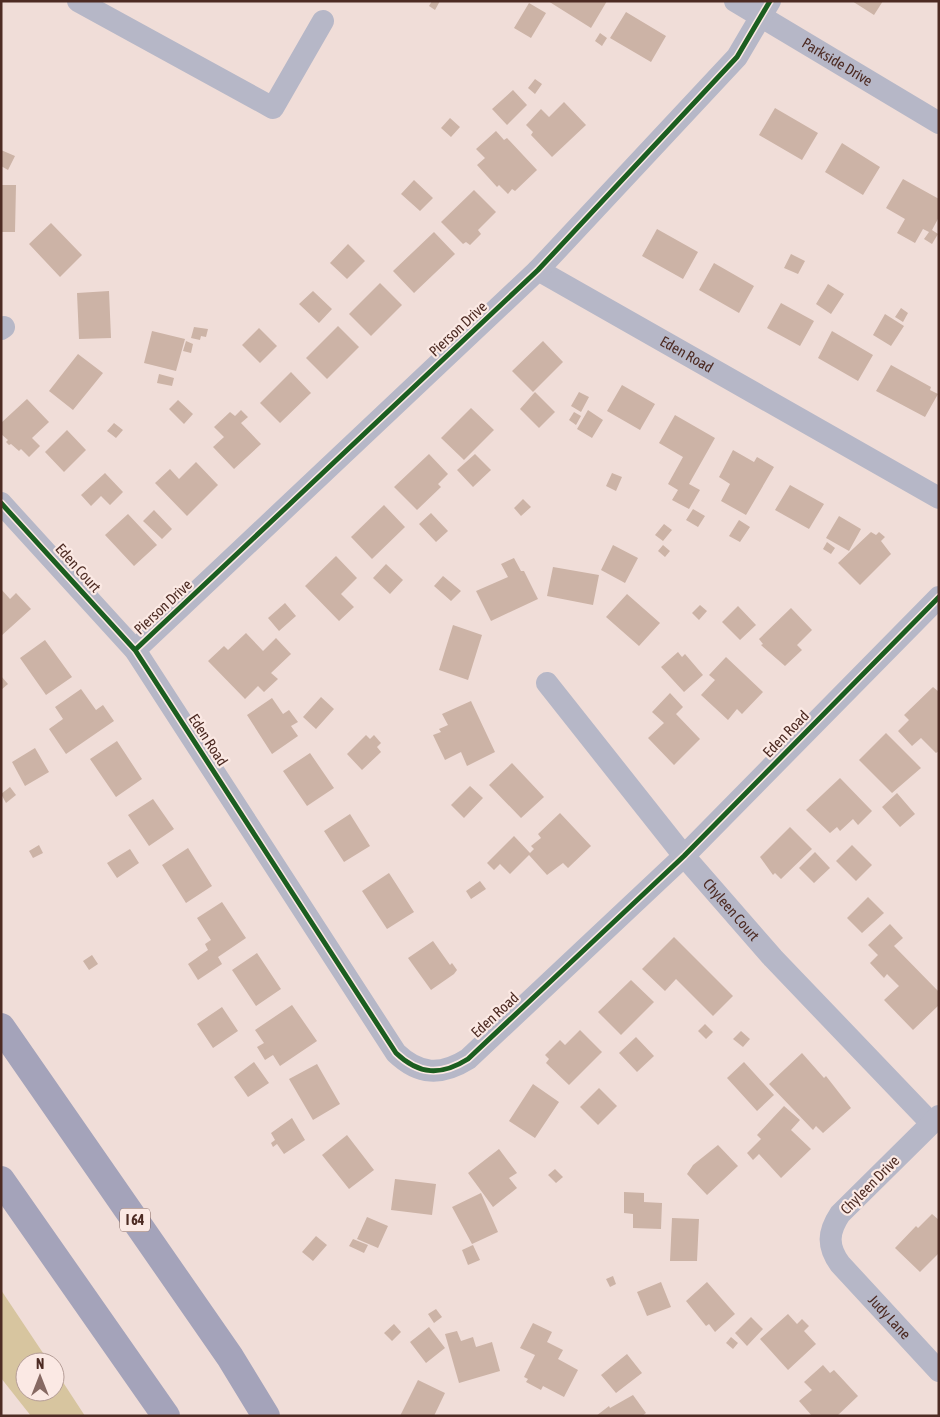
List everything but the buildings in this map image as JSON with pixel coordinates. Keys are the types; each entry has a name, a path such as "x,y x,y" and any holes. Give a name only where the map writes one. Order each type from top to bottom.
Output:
{"highway":[{"name":"I 64","path":"1,1027 230,1357 266,1416"},
{"path":"1,1180 166,1416"}],"street":[{"path":"78,1 273,108 323,20"},
{"name":"Parkside Drive","path":"735,1 766,9 939,124"},
{"name":"Pierson Drive","path":"135,650 538,270 737,57 766,9"},
{"name":"Eden Road","path":"538,270 939,498"},
{"name":"Eden Court","path":"1,503 135,650"},
{"name":"Eden Road","path":"135,650 396,1053 408,1064 416,1068 435,1071 456,1066 468,1059 684,856 939,597"},
{"name":"Chyleen Court","path":"547,683 684,856 773,958 935,1120"},
{"name":"Chyleen Drive","path":"840,1264 832,1252 830,1239 832,1226 840,1214 935,1120"},
{"name":"Judy Lane","path":"840,1264 939,1371"}],"shaded area":[{"path":"1,1290 42,1352 15,1352 15,1396 1,1378"},
{"path":"65,1385 85,1416 31,1416 20,1402 65,1402"}],"cycle path":[{"path":"135,650 538,270 737,57 770,1"},
{"path":"1,503 135,650 396,1053 413,1066 431,1071 449,1068 468,1059 684,856 939,597"}]}
